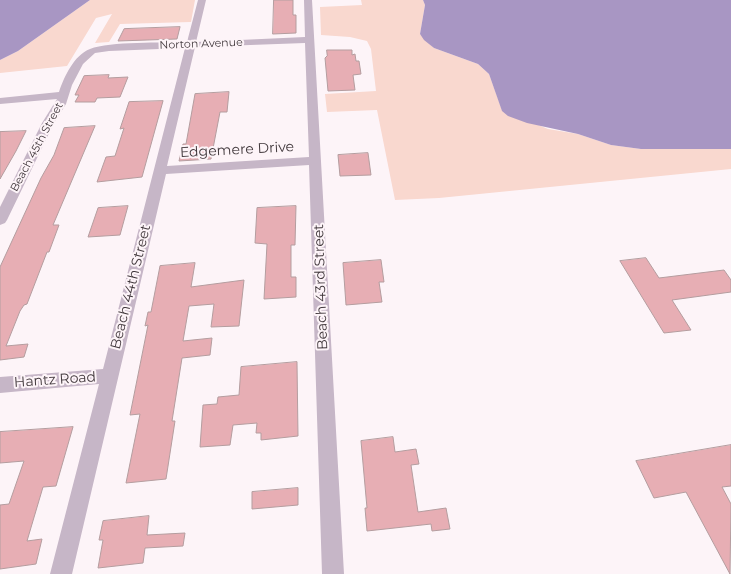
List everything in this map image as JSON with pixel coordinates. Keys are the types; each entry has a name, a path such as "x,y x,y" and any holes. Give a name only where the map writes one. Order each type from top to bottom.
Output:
{"street":[{"name":"Beach 44th Street","path":"62,574 202,0"},
{"name":"Beach 43rd Street","path":"308,0 333,574"},
{"name":"Norton Avenue","path":"92,51 110,48 310,40"},
{"name":"Beach 45th Street","path":"0,220 48,123 61,104 63,95 79,62 92,51"},
{"path":"0,100 63,95"},
{"name":"Edgemere Drive","path":"160,170 315,161"},
{"name":"Hantz Road","path":"0,384 110,376"}],"shaded area":[{"path":"0,0 90,0 18,51 0,60"},
{"path":"90,0 195,0 191,22 120,24 109,42 95,43 112,14 96,18 67,66 0,73 0,60 18,51"},
{"path":"361,0 423,0 425,5 420,34 434,48 478,64 489,74 502,110 548,129 578,134 611,145 641,149 731,149 731,169 439,198 395,200 377,110 327,112 325,94 376,91 371,49 367,41 350,37 321,35 320,7 362,5"},
{"path":"423,0 731,0 731,149 641,149 611,145 578,134 527,123 508,116 502,111 489,74 478,64 434,48 424,40 420,34 425,5"}],"building":[{"path":"274,0 293,0 293,15 296,15 296,33 273,34"},
{"path":"180,27 177,39 118,41 124,29"},
{"path":"327,50 352,50 352,55 355,54 356,61 359,61 361,74 353,75 355,90 328,91 325,58"},
{"path":"109,75 108,78 128,77 120,97 97,98 95,102 75,102 79,95 75,95 84,76"},
{"path":"229,92 227,112 220,112 211,159 179,161 183,144 186,144 195,94"},
{"path":"163,101 142,177 97,182 106,157 115,156 124,128 120,129 129,102"},
{"path":"95,126 53,225 59,225 49,252 47,252 27,304 20,311 6,346 28,344 24,357 0,360 0,267 41,178 54,155 64,128"},
{"path":"26,131 16,151 0,179 0,132"},
{"path":"368,153 371,175 340,176 338,155"},
{"path":"128,206 120,235 88,237 98,208"},
{"path":"296,206 295,245 291,245 291,277 296,277 296,297 264,299 267,244 255,243 257,208"},
{"path":"646,258 659,278 724,270 731,280 731,292 672,300 691,330 664,333 620,261"},
{"path":"381,260 384,282 379,282 382,302 346,305 343,263"},
{"path":"195,263 191,287 244,280 239,326 211,327 214,304 189,306 183,341 212,338 210,355 182,358 172,421 175,421 166,479 126,483 140,414 130,415 148,325 145,326 148,312 151,312 160,266"},
{"path":"297,362 298,436 261,440 261,433 256,433 257,423 233,425 230,445 200,447 203,405 217,404 218,397 239,395 241,367"},
{"path":"73,427 56,486 43,487 27,541 42,539 36,564 0,569 0,505 9,504 24,461 0,463 0,432"},
{"path":"393,437 395,452 416,449 419,464 411,465 418,512 446,508 450,529 432,531 431,524 367,531 365,508 367,508 361,441"},
{"path":"731,445 731,486 722,487 731,504 730,574 686,492 654,498 636,461"},
{"path":"298,488 298,505 252,509 252,492"},
{"path":"149,516 147,535 185,533 183,546 145,548 143,563 98,568 103,540 99,540 103,521"}]}
